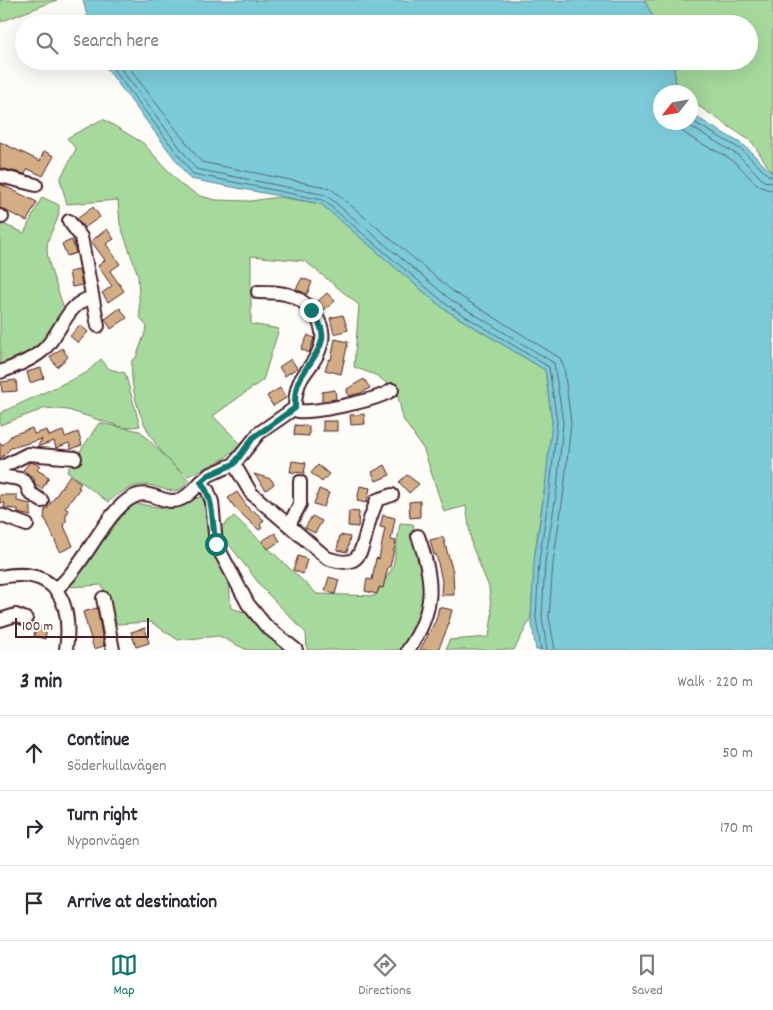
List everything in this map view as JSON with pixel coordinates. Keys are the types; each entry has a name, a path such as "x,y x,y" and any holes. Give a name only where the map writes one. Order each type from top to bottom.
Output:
{"street":[{"path":"0,176 36,185"},
{"path":"69,221 81,237 88,269 91,298 98,326"},
{"path":"56,589 74,572 118,509 131,497 145,493 172,502 185,497 209,475 234,464 253,438 295,408 298,382 322,344 321,327 311,310 294,297 285,294 258,292"},
{"path":"0,372 16,366 43,351 78,302 91,298"},
{"path":"295,408 303,411 315,410 376,398 392,390"},
{"path":"0,468 28,454 75,458"},
{"path":"234,464 251,493 327,558 340,563 351,562 360,555 377,500 392,495"},
{"path":"0,476 20,479 26,483 30,493 42,501"},
{"path":"201,482 208,491 212,502 216,544 248,604 266,626 296,650"},
{"path":"289,525 300,504 300,482"},
{"path":"0,515 28,525"},
{"path":"408,650 420,633 430,605 428,572 418,536"},
{"path":"0,578 14,574 35,576 44,579 56,589 67,616 66,650"},
{"path":"103,598 113,650"},
{"path":"0,620 16,614 26,619"}],"green space":[{"path":"0,0 57,0 15,15 0,22"},
{"path":"644,0 773,0 773,174 752,142 698,106 698,85 676,85 674,70 758,70 758,15 652,15"},
{"path":"103,119 143,143 181,185 200,196 216,200 251,201 279,197 321,204 444,309 545,370 552,422 535,552 531,618 514,650 446,650 449,640 489,637 492,615 489,587 472,546 466,506 444,512 424,450 403,419 397,392 378,376 354,367 359,305 305,261 251,256 251,324 279,329 263,380 213,416 241,444 224,459 188,476 175,466 153,440 138,409 134,392 132,360 136,358 147,327 140,317 138,275 120,224 118,200 67,204 60,179 76,149 67,138"},
{"path":"42,197 59,205 58,218 49,237 47,249 51,271 64,309 51,330 39,344 23,355 0,365 0,226 3,224 24,233"},
{"path":"101,359 109,369 125,373 140,426 124,428 68,410 46,408 0,425 0,413 86,373"},
{"path":"99,423 140,431 189,481 184,487 174,491 146,485 136,486 108,502 67,471"},
{"path":"204,496 208,536 229,584 231,608 248,613 288,650 247,650 219,636 178,640 151,622 117,624 102,585 68,587 132,503 165,508"},
{"path":"234,516 317,594 375,596 393,567 400,523 413,524 427,578 422,615 403,650 307,650 306,633 264,590 218,530"}],"water":[{"path":"83,0 644,0 652,15 87,15"},
{"path":"108,70 674,70 676,85 653,85 653,130 698,130 698,118 745,146 773,174 773,650 536,650 531,618 534,561 552,422 545,370 444,309 321,204 190,179"}],"building":[{"path":"0,142 40,161 44,151 54,156 43,176 28,169 25,174 0,168"},
{"path":"0,184 37,202 27,221 0,208"},
{"path":"93,207 100,217 84,228 77,219"},
{"path":"107,229 114,239 106,244 120,264 110,271 124,291 108,302 102,293 112,286 98,266 105,260 91,241"},
{"path":"72,240 76,253 67,256 62,244"},
{"path":"79,270 82,285 72,287 69,272"},
{"path":"302,278 312,282 307,294 296,289"},
{"path":"327,293 335,301 324,310 317,302"},
{"path":"120,308 127,318 111,329 105,319"},
{"path":"343,315 348,330 334,334 330,318"},
{"path":"80,325 88,332 78,343 70,336"},
{"path":"308,335 314,338 309,353 301,349"},
{"path":"335,339 348,342 341,374 325,370 329,359 331,360"},
{"path":"62,348 68,357 57,367 50,357"},
{"path":"291,359 297,368 285,376 279,367"},
{"path":"41,368 44,378 30,383 27,372"},
{"path":"364,379 370,388 361,393 348,396 347,389"},
{"path":"16,380 17,391 2,392 1,382"},
{"path":"280,388 286,398 273,406 267,396"},
{"path":"335,390 336,399 322,401 322,392"},
{"path":"364,414 365,424 351,425 350,415"},
{"path":"323,421 337,421 337,431 323,431"},
{"path":"295,425 309,426 309,436 294,435"},
{"path":"32,428 34,434 47,430 49,436 63,431 65,437 78,432 82,445 71,449 69,443 56,448 54,441 37,447 42,439 11,448 0,459 0,442 3,445 12,435"},
{"path":"292,461 306,463 304,473 290,472"},
{"path":"30,462 40,465 37,470 49,477 42,489 35,485 34,478 23,470"},
{"path":"318,465 329,474 322,482 311,473"},
{"path":"385,465 390,475 376,481 372,472"},
{"path":"254,474 271,479 274,484 266,490"},
{"path":"70,475 81,483 78,487 80,488 65,508 68,510 66,522 63,524 73,546 60,552 44,519 45,509 47,509"},
{"path":"407,475 419,484 409,493 399,482"},
{"path":"360,486 370,488 367,503 357,501"},
{"path":"319,489 329,493 324,507 314,504"},
{"path":"237,492 251,512 253,510 264,520 260,525 262,528 259,530 236,509 228,498"},
{"path":"0,495 17,495 17,501 31,504 31,516 18,513 18,509 4,508 5,503 0,503"},
{"path":"420,501 420,517 410,518 409,502"},
{"path":"349,511 359,512 358,527 348,526"},
{"path":"383,515 395,518 391,540 396,541 383,588 379,587 377,594 365,591 367,579 372,580 376,558 379,559 385,528 380,527"},
{"path":"312,516 322,521 315,533 305,528"},
{"path":"275,533 280,541 268,549 262,541"},
{"path":"340,535 350,537 347,552 337,550"},
{"path":"443,537 453,572 454,595 441,595 442,581 436,554 434,555 430,540"},
{"path":"298,556 307,559 303,574 293,570"},
{"path":"329,577 339,580 335,594 325,591"},
{"path":"439,607 452,610 447,629 438,650 420,650 436,620"},
{"path":"97,608 104,646 94,649 83,612"},
{"path":"36,626 47,628 45,639 34,636"},
{"path":"145,628 149,643 136,647 131,632"}],"route":[{"path":"216,544 213,531 212,502 208,491 201,482 209,475 234,464 253,438 275,420 295,408 298,382 322,344 321,327 311,310"}]}
